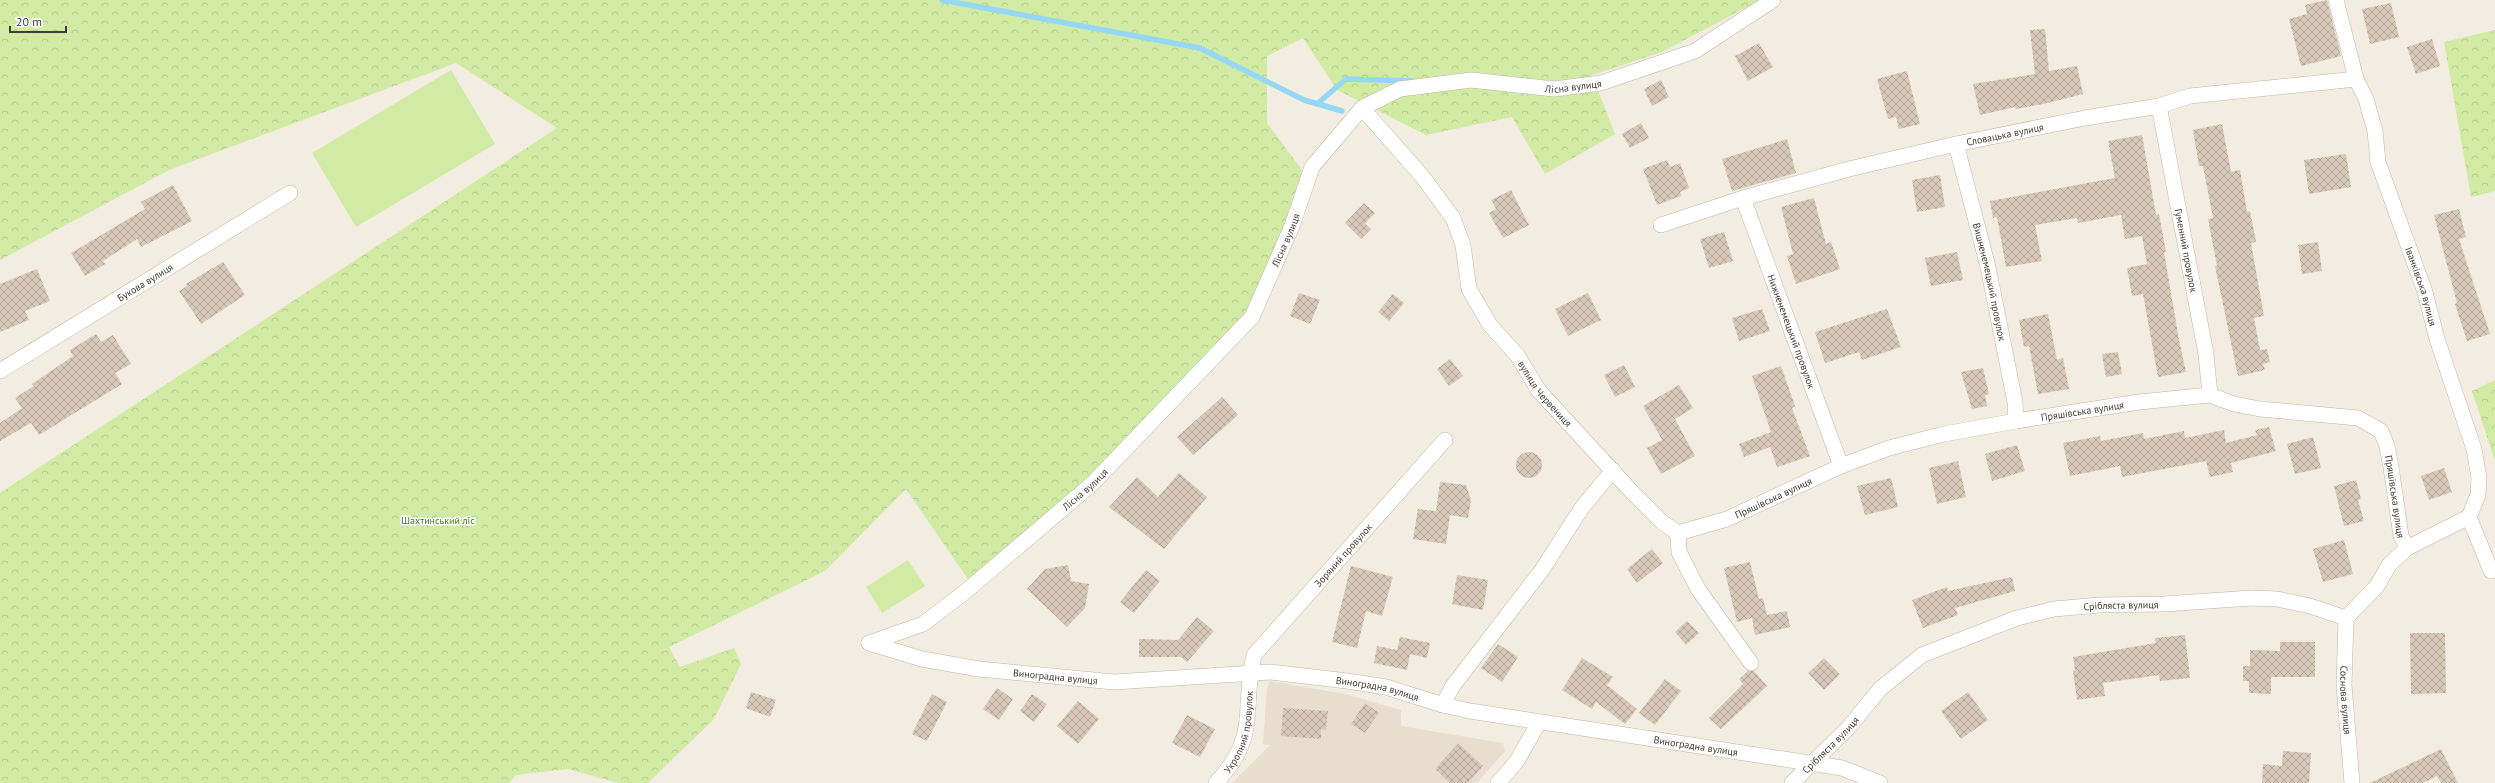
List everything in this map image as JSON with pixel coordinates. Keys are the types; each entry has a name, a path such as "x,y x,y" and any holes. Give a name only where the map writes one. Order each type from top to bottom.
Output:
{"street":[{"name":"Лісна вулиця","path":"869,644 923,624 965,592 1094,483 1252,317 1292,226 1312,166 1362,108 1400,89 1471,80 1554,89 1601,82 1695,51 1773,0"},
{"name":"Іванківська вулиця","path":"2336,0 2356,79 2366,99 2375,131 2378,162 2425,292 2437,339 2474,450 2479,478 2478,495 2469,516"},
{"name":"Словацька вулиця","path":"1662,225 1743,198 1849,169 1956,144 2085,118 2159,106 2190,96 2356,79"},
{"name":"Гуменний провулок","path":"2159,106 2206,354 2210,396"},
{"name":"вулиця Червениця","path":"1362,108 1422,176 1453,218 1463,245 1470,289 1490,325 1517,355 1539,391 1662,522 1678,533"},
{"name":"Вишненемецький провулок","path":"1956,144 1988,267 2015,402 2016,421"},
{"name":"Букова вулиця","path":"0,371 290,193"},
{"name":"Нижненемецький провулок","path":"1743,198 1840,466"},
{"name":"Пряшівська вулиця","path":"1678,533 1727,519 1840,466 1889,448 1944,434 2016,421 2140,402 2210,396 2234,404 2260,409 2358,418 2381,432 2391,467 2401,536 2407,548"},
{"name":"Зоряний провулок","path":"1249,674 1254,655 1445,440"},
{"path":"1443,705 1452,687 1542,570 1581,509 1613,470"},
{"path":"2346,618 2377,586 2390,565 2407,548 2469,516 2491,570"},
{"path":"1678,533 1680,552 1698,590 1751,663"},
{"name":"Срібляста вулиця","path":"1792,783 1848,728 1880,689 1922,655 2017,618 2054,609 2100,605 2164,604 2252,598 2277,599 2310,606 2346,618"},
{"name":"Соснова вулиця","path":"2346,618 2344,685 2352,783"},
{"name":"Виноградна вулиця","path":"869,644 922,659 978,669 1114,682 1270,672 1353,682 1386,687 1443,705 1539,722 1781,760 1842,768 1880,783"},
{"name":"Укропний провулок","path":"1216,783 1231,767 1241,748 1247,729 1250,698 1249,674"},
{"path":"1498,783 1517,761 1539,722"}],"shaded area":[{"path":"1270,681 1345,694 1401,710 1401,726 1503,743 1505,751 1477,783 1232,783 1270,745 1263,744 1267,689"}],"green space":[{"name":"Шахтинський ліс","path":"0,0 1760,0 1662,52 1592,75 1615,134 1545,174 1512,117 1426,135 1337,90 1303,38 1267,56 1267,123 1305,174 1269,282 1211,365 1077,499 970,582 906,489 825,571 669,647 680,667 734,648 741,664 714,719 648,783 618,783 568,769 516,775 509,783 0,783 0,493 557,128 456,63 169,170 0,260"},
{"path":"2495,30 2495,191 2471,197 2444,42"},
{"path":"451,70 495,144 356,227 312,153"},
{"path":"2495,380 2495,461 2472,391"},
{"path":"908,560 925,586 882,613 866,587"}],"building":[{"path":"2327,0 2341,56 2301,66 2289,19 2307,14 2305,5"},
{"path":"2391,3 2399,37 2370,44 2362,9"},
{"path":"2045,29 2049,71 2077,66 2083,94 2048,103 2016,109 2015,107 1980,115 1973,84 2035,74 2030,30"},
{"path":"2432,39 2440,66 2416,74 2407,47"},
{"path":"1759,43 1773,67 1748,81 1735,56"},
{"path":"1907,71 1920,124 1899,129 1896,117 1888,119 1877,79"},
{"path":"1661,80 1669,97 1652,106 1644,89"},
{"path":"1641,123 1649,138 1630,148 1622,134"},
{"path":"2222,124 2231,172 2240,170 2247,212 2250,211 2256,242 2251,243 2264,316 2254,318 2260,350 2267,349 2270,362 2263,364 2265,370 2238,376 2215,266 2217,266 2208,219 2213,218 2203,166 2199,166 2193,130"},
{"path":"2142,135 2156,215 2159,214 2179,340 2186,372 2158,377 2143,294 2132,296 2127,268 2147,264 2142,236 2125,239 2121,215 2078,223 2077,218 2035,225 2042,261 2006,267 1997,217 1993,218 1990,201 2115,178 2108,141"},
{"path":"1787,139 1796,173 1732,191 1722,159"},
{"path":"2346,154 2351,187 2309,194 2304,160"},
{"path":"1667,160 1670,167 1680,163 1689,188 1680,192 1681,196 1657,205 1643,169"},
{"path":"1940,175 1945,207 1917,212 1912,180"},
{"path":"173,185 192,221 141,247 137,239 103,261 105,264 85,276 71,253 145,209 141,202"},
{"path":"1511,190 1529,225 1503,238 1489,213 1496,209 1491,200"},
{"path":"1814,198 1826,244 1831,242 1840,269 1796,284 1787,256 1793,254 1781,207"},
{"path":"1364,203 1375,213 1365,223 1371,229 1361,239 1345,223"},
{"path":"2459,209 2466,237 2459,239 2490,334 2467,341 2455,304 2457,303 2434,215"},
{"path":"1724,232 1733,261 1709,268 1700,239"},
{"path":"2318,242 2322,271 2302,274 2298,245"},
{"path":"1957,252 1963,280 1931,286 1925,258"},
{"path":"223,262 245,295 201,324 179,291 187,286 186,284"},
{"path":"37,269 50,301 25,311 29,320 0,332 0,284"},
{"path":"1299,293 1320,300 1310,324 1290,316"},
{"path":"1588,293 1601,320 1568,336 1555,309"},
{"path":"1393,294 1404,303 1389,321 1378,312"},
{"path":"1762,309 1770,331 1739,341 1732,318"},
{"path":"1887,309 1901,347 1862,360 1859,352 1825,363 1815,332"},
{"path":"2048,314 2057,360 2063,358 2069,389 2038,394 2029,346 2024,347 2019,320"},
{"path":"96,334 101,342 113,335 131,364 115,373 122,384 39,435 31,423 0,441 0,423 22,408 15,398 34,386 32,384 73,356 70,350"},
{"path":"2118,352 2122,374 2106,377 2102,354"},
{"path":"1450,359 1463,376 1449,386 1437,369"},
{"path":"1624,365 1635,387 1615,397 1604,375"},
{"path":"1781,366 1795,406 1792,408 1810,456 1777,467 1770,447 1744,457 1739,444 1771,432 1752,376"},
{"path":"1983,368 1989,394 1985,395 1987,406 1972,409 1961,372"},
{"path":"1679,385 1693,408 1675,419 1695,456 1661,474 1647,448 1662,440 1643,406"},
{"path":"1222,397 1238,415 1193,455 1177,437"},
{"path":"2269,427 2276,451 2231,463 2233,472 2210,477 2206,461 2122,477 2120,466 2070,476 2063,443 2100,436 2101,441 2143,433 2144,439 2184,431 2185,438 2224,430 2226,443 2257,435 2255,430"},
{"path":"2313,437 2321,468 2295,474 2287,444"},
{"path":"2017,445 2025,471 1992,481 1985,454"},
{"path":"1529,452 1538,456 1542,465 1538,474 1529,478 1520,474 1516,465 1520,456"},
{"path":"1958,461 1966,497 1937,504 1929,468"},
{"path":"2444,468 2452,492 2429,500 2421,476"},
{"path":"1179,473 1207,497 1164,549 1109,507 1137,477 1158,497"},
{"path":"1891,478 1898,507 1865,515 1857,486"},
{"path":"2356,480 2361,499 2358,500 2364,521 2344,526 2334,486"},
{"path":"1440,482 1466,485 1471,500 1468,518 1450,515 1446,544 1413,539 1418,509 1436,511"},
{"path":"2344,540 2353,574 2323,582 2313,549"},
{"path":"1652,549 1663,563 1637,583 1627,569"},
{"path":"1750,562 1759,599 1763,598 1767,615 1787,611 1790,627 1755,635 1752,618 1737,622 1724,568"},
{"path":"1068,565 1071,581 1089,584 1085,608 1067,627 1027,589 1045,569"},
{"path":"1351,566 1393,577 1382,616 1366,611 1357,648 1332,642"},
{"path":"1146,570 1160,581 1134,613 1120,602"},
{"path":"1457,575 1488,580 1483,610 1452,604"},
{"path":"2012,577 2015,591 1955,608 1958,615 1923,628 1912,600 1947,587 1948,591"},
{"path":"1197,617 1214,631 1187,662 1181,657 1139,657 1139,639 1178,640"},
{"path":"1687,621 1699,633 1686,645 1675,632"},
{"path":"2410,633 2445,633 2446,693 2411,694"},
{"path":"2185,635 2190,678 2160,681 2159,675 2103,683 2105,696 2077,700 2073,671 2075,670 2073,657 2156,643 2155,638"},
{"path":"1400,637 1430,643 1427,658 1410,654 1407,670 1374,663 1377,646 1397,650"},
{"path":"2280,642 2315,642 2315,677 2271,677 2271,694 2249,693 2249,681 2243,681 2243,666 2250,666 2250,650 2280,651"},
{"path":"1498,644 1518,657 1502,682 1481,668"},
{"path":"1582,658 1613,677 1607,685 1637,709 1625,724 1596,702 1592,709 1562,690"},
{"path":"1824,658 1840,674 1824,690 1808,673"},
{"path":"1748,671 1754,671 1767,686 1721,729 1709,718 1743,684 1739,679"},
{"path":"1665,679 1681,691 1655,725 1639,713"},
{"path":"997,688 1013,699 999,720 983,709"},
{"path":"751,692 776,700 770,717 746,708"},
{"path":"1968,692 1988,720 1961,739 1941,711"},
{"path":"932,694 947,702 927,741 912,734"},
{"path":"1032,694 1047,704 1034,722 1020,711"},
{"path":"1078,701 1099,719 1078,744 1057,726"},
{"path":"1365,703 1379,713 1365,733 1351,724"},
{"path":"1283,708 1328,711 1326,730 1321,729 1321,739 1281,736"},
{"path":"1187,715 1215,729 1200,757 1172,743"},
{"path":"1458,743 1483,766 1468,783 1450,783 1435,769"},
{"path":"2441,749 2458,783 2441,783 2437,776 2423,783 2370,783"},
{"path":"2283,751 2311,753 2309,783 2262,783 2263,764 2282,766"}],"waterway":[{"path":"942,0 1200,48 1304,100 1342,111"},
{"path":"1317,104 1346,79 1413,81"}]}
